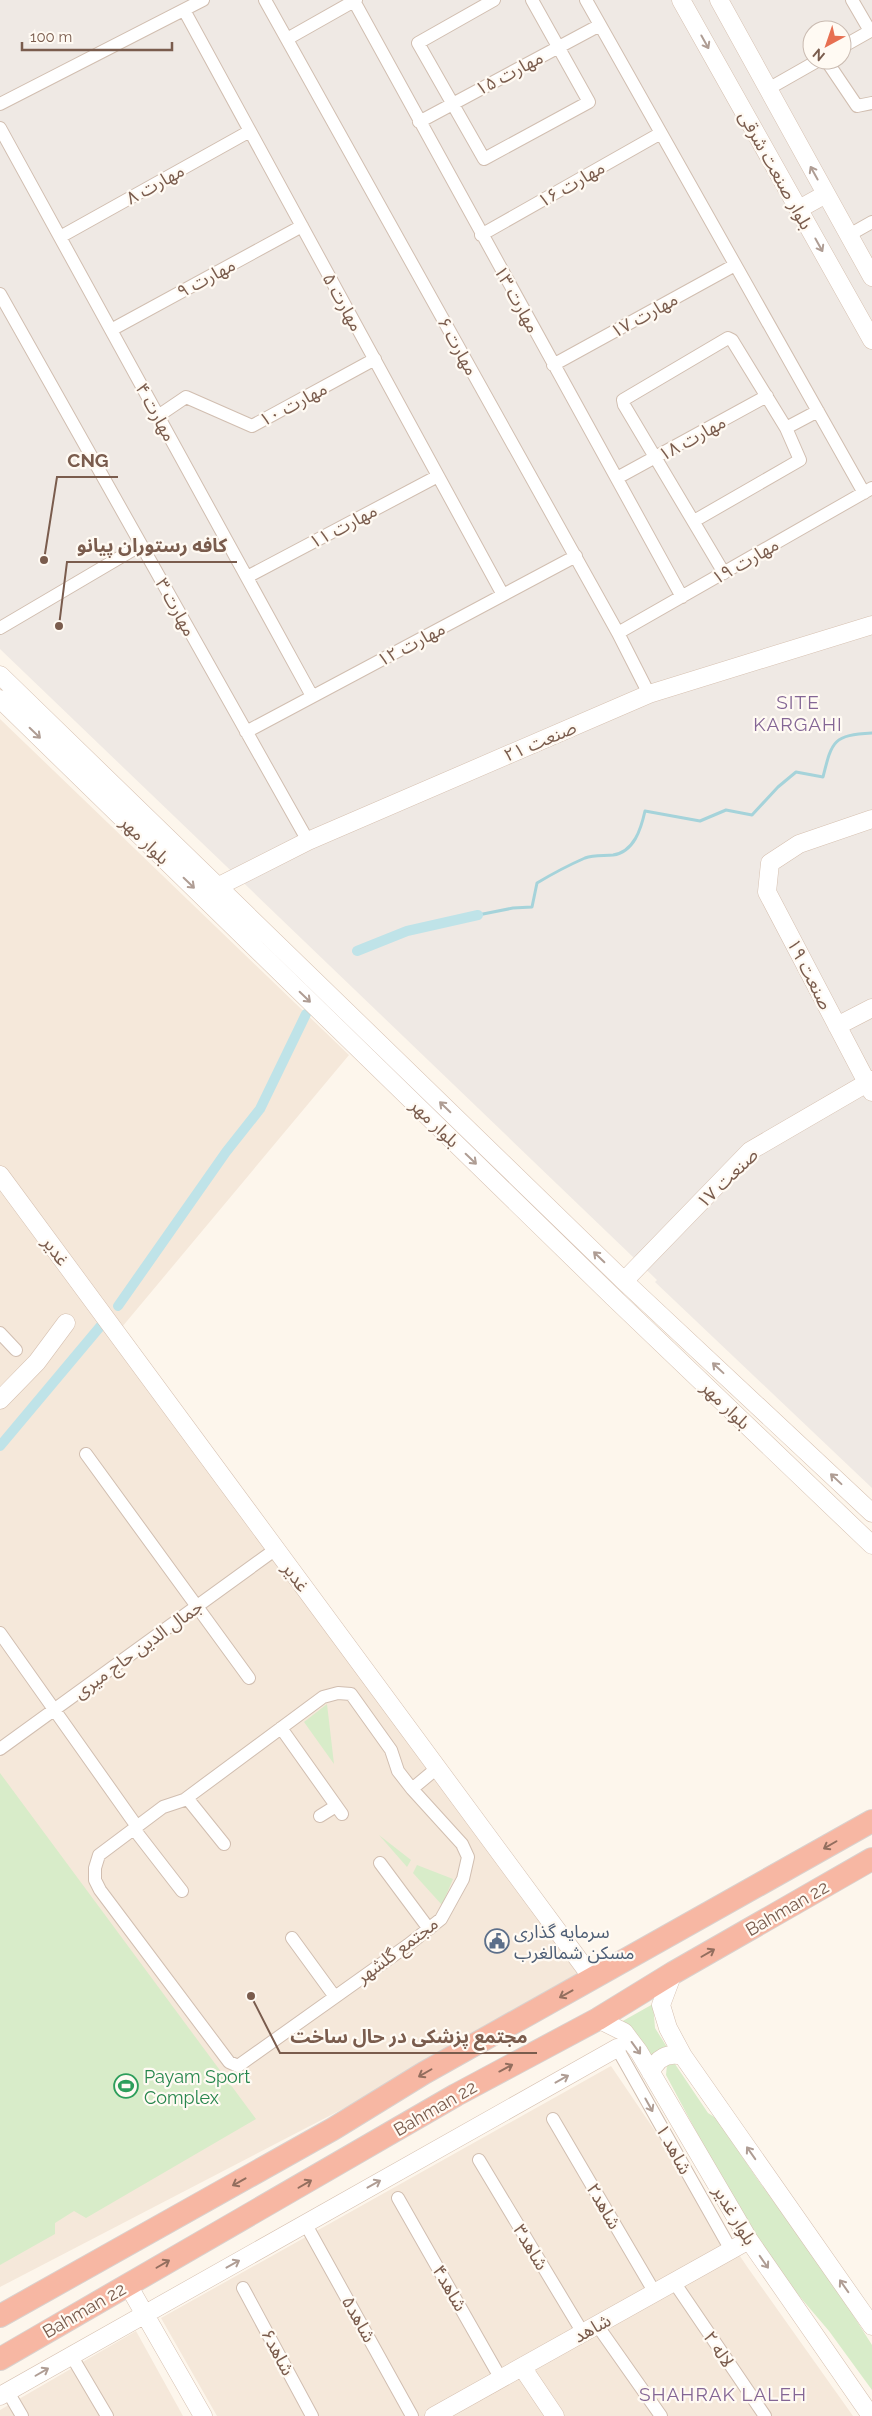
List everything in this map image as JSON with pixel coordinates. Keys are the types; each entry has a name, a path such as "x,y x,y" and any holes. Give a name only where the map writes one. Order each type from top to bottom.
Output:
{"highway":[{"name":"Bahman 22","path":"1,2315 333,2129 424,2073 872,1821"},
{"name":"Bahman 22","path":"0,2359 456,2095 598,2019 673,1973 872,1859"},
{"path":"333,2129 328,2135 328,2150 334,2155 356,2154"}],"main road":[{"name":"بلوار صنعت شرقی","path":"681,0 872,340"},
{"name":"بلوار صنعت شرقی","path":"719,0 872,277"},
{"path":"799,209 826,194"},
{"name":"صنعت ۲۱","path":"219,886 308,841 649,694 872,626"},
{"name":"بلوار مهر","path":"0,675 624,1281 872,1513"},
{"name":"بلوار مهر","path":"0,699 872,1545"},
{"name":"صنعت ۱۹","path":"870,1085 767,892 770,863 799,844 872,819"},
{"path":"837,1026 872,1008"},
{"path":"335,1026 349,1014"},
{"name":"صنعت ۱۷","path":"624,1281 750,1151 870,1085"},
{"name":"غدیر","path":"0,1175 593,1979"},
{"path":"0,1400 36,1362 66,1323"},
{"path":"673,1973 661,2005 668,2028 683,2056 872,2326"},
{"name":"بلوار غدیر","path":"598,2019 624,2032 639,2052 749,2240 869,2411"},
{"path":"4,2394 144,2313 617,2048"},
{"path":"651,2073 653,2066 663,2057 677,2054 683,2056"},
{"name":"شاهد","path":"442,2414 749,2240"},
{"path":"128,2285 203,2416"},
{"path":"522,2367 555,2416"}],"street":[{"path":"0,104 203,0"},
{"name":"مهارت ۶","path":"265,0 576,556 649,694"},
{"path":"494,0 418,43 484,159 589,102 532,0"},
{"path":"586,0 818,411 868,490"},
{"path":"852,0 871,30 852,41"},
{"path":"287,39 355,1"},
{"name":"مهارت ۱۳","path":"355,1 419,122 682,597"},
{"name":"مهارت ۵","path":"184,10 503,595"},
{"name":"مهارت ۱۵","path":"419,122 600,25"},
{"path":"768,89 802,70"},
{"path":"833,70 857,106 872,103"},
{"name":"مهارت ۴","path":"0,128 312,696"},
{"name":"مهارت ۸","path":"60,237 250,131"},
{"name":"مهارت ۱۶","path":"481,235 661,133"},
{"path":"849,235 872,222"},
{"name":"مهارت ۹","path":"111,330 302,226"},
{"name":"مهارت ۱۷","path":"553,365 736,265"},
{"name":"مهارت ۳","path":"0,294 308,841"},
{"path":"694,521 800,460 786,428 732,340 725,340 623,400 624,405 724,574"},
{"name":"مهارت ۱۰","path":"158,416 186,396 252,426 375,359"},
{"name":"مهارت ۱۸","path":"617,478 767,396"},
{"path":"786,428 818,411"},
{"name":"مهارت ۱۱","path":"247,577 438,476"},
{"name":"مهارت ۱۹","path":"618,633 868,490"},
{"path":"0,628 141,545"},
{"name":"مهارت ۱۲","path":"246,732 576,556"},
{"path":"0,1333 16,1350"},
{"path":"86,1454 249,1678"},
{"name":"جمال الدین حاج میری","path":"0,1750 276,1549"},
{"path":"0,1633 182,1891"},
{"path":"134,1825 163,1808 187,1798 323,1697 338,1693 351,1694 391,1750 398,1771 412,1789 437,1768"},
{"path":"281,1728 339,1810 320,1816"},
{"name":"مجتمع گلشهر","path":"134,1825 99,1855 95,1868 95,1880 100,1890 229,2062 238,2066 429,1930 441,1919 462,1879 468,1857 462,1844 412,1789"},
{"path":"187,1798 224,1844"},
{"path":"380,1863 429,1930"},
{"path":"292,1938 335,1997"},
{"name":"شاهد ۱","path":"617,2048 731,2250"},
{"name":"شاهد۲","path":"553,2119 655,2293"},
{"name":"شاهد۳","path":"479,2160 590,2329 661,2416"},
{"name":"شاهد۴","path":"398,2198 501,2379"},
{"name":"شاهد۵","path":"305,2223 412,2416"},
{"name":"لاله ۲","path":"674,2282 765,2416"},
{"name":"شاهد۶","path":"244,2288 312,2416"},
{"path":"71,2355 107,2416"},
{"path":"4,2394 22,2416"}],"shaded area":[{"path":"0,0 872,0 872,1488 655,1282 657,1280 0,649"},
{"path":"0,719 349,1055 117,1333 593,1979 0,2287"},
{"path":"611,2066 748,2268 853,2416 217,2416 161,2318"},
{"path":"136,2331 183,2416 0,2416 0,2410"}],"green space":[{"path":"327,1704 334,1764 304,1722"},
{"path":"0,1773 256,2119 86,2218 74,2211 55,2223 55,2234 0,2265"},
{"path":"379,1835 411,1860 407,1867"},
{"path":"417,1865 453,1879 442,1905 413,1873"},
{"path":"653,2004 655,2028 670,2052 653,2059 634,2030 621,2022"},
{"path":"675,2064 708,2113 716,2118 836,2288 872,2345 872,2390 829,2331 766,2257 738,2210 666,2075 667,2065"}],"waterway":[{"path":"478,915 513,908 532,907 537,883 585,858 620,853 631,845 635,839 645,811 700,821 726,810 752,815 778,787 796,772 823,777 829,755 836,742 849,736 872,733"},
{"path":"357,951 407,931 478,915"},
{"path":"118,1306 226,1152 260,1109 306,1014"},
{"path":"0,1446 104,1322"}],"place":[{"name":"CNG","path":"44,560"},
{"name":"كافه رستوران پيانو","path":"59,626"},
{"name":"سرمایه گذاری مسکن شمالغرب","path":"497,1941"},
{"name":"مجتمع پزشکی در حال ساخت","path":"251,1996"},
{"name":"Payam Sport Complex","path":"126,2086"}],"district":[{"name":"SITE KARGAHI","path":"798,713"},
{"name":"SHAHRAK LALEH","path":"723,2394"}]}
